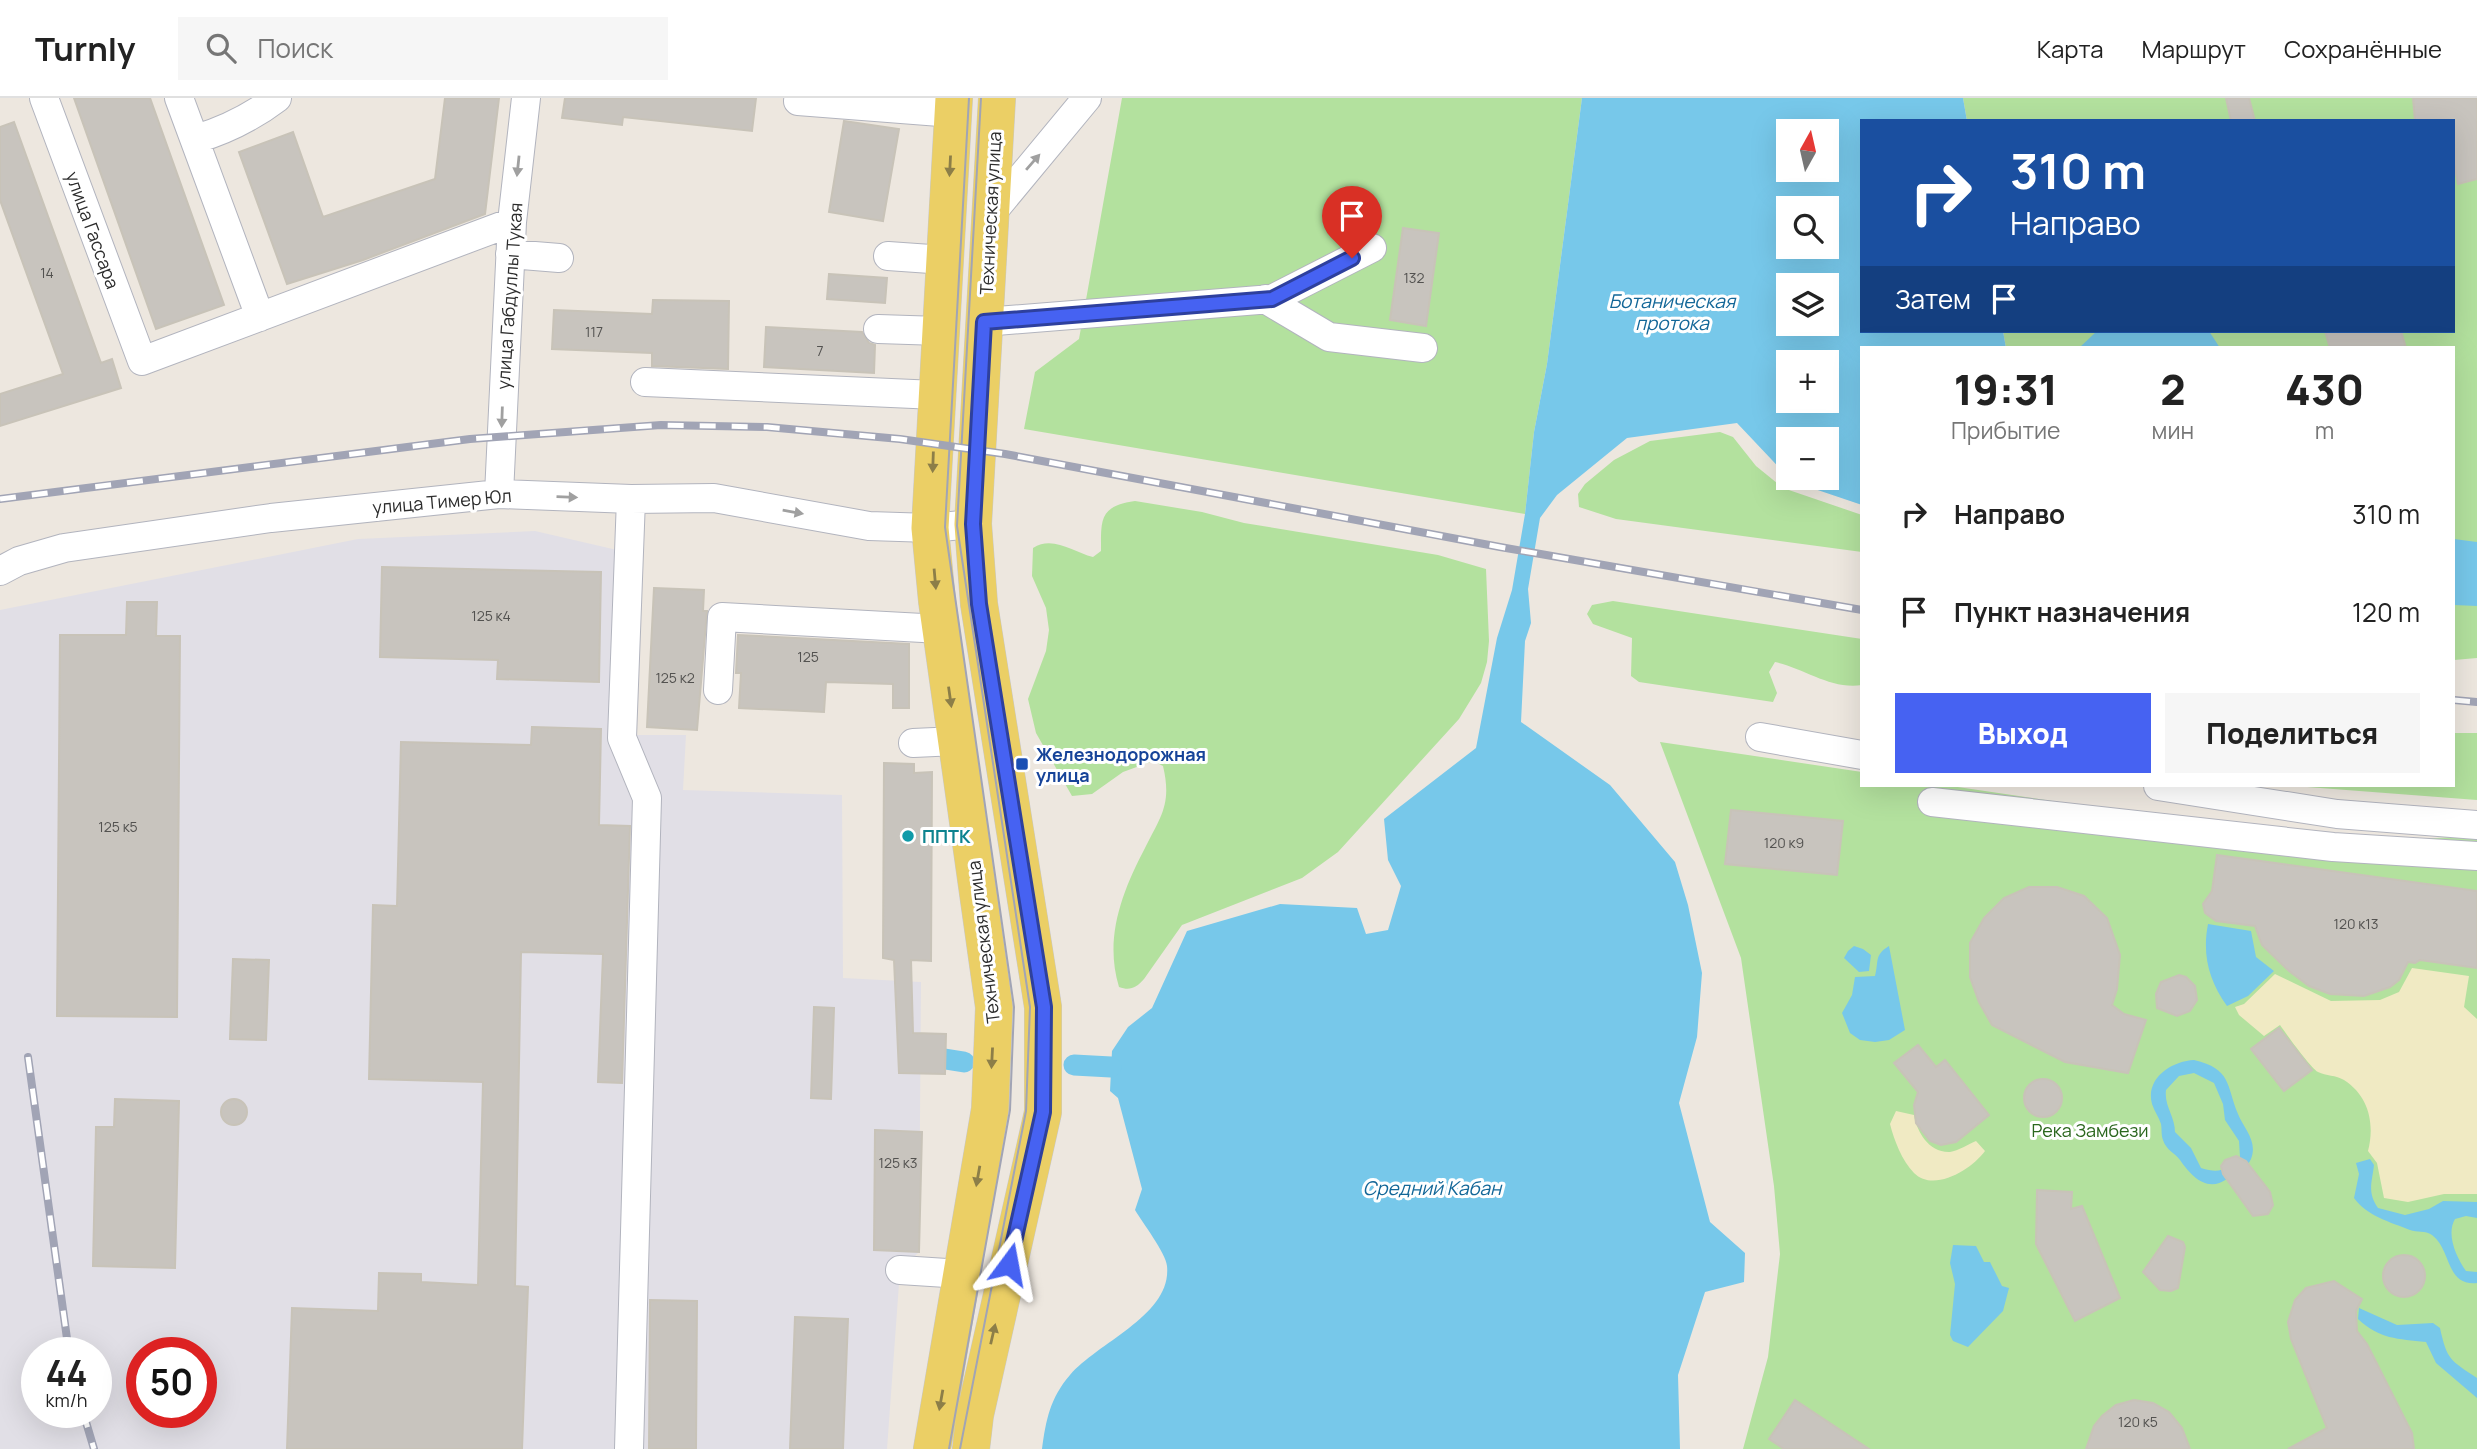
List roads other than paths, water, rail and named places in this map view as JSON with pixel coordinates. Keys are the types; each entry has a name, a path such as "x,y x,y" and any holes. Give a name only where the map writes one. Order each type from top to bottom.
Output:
{"main road":[{"name":"Техническая улица","path":"971,1449 975,1415 1043,1112 1044,1007 979,604 973,524 997,98"},
{"name":"Техническая улица","path":"932,1449 951,1273 990,1109 994,1007 941,629 930,528 954,106"}],"street":[{"name":"улица Гассара","path":"44,98 142,361 260,317"},
{"path":"179,98 260,317 512,222"},
{"path":"196,139 256,114 277,98"},
{"name":"улица Габдуллы Тукая","path":"499,494 512,222 526,98"},
{"path":"990,215 1087,98"},
{"path":"798,101 954,106"},
{"path":"984,322 1272,299 1372,248"},
{"path":"510,254 559,258"},
{"path":"888,256 945,260"},
{"path":"1265,299 1329,337 1423,348"},
{"path":"878,328 940,331"},
{"path":"645,382 936,395"},
{"name":"улица Тимер Юл","path":"0,571 19,561 64,548 271,518 499,494 631,499 715,498 869,526 930,528 973,524"},
{"path":"629,1449 647,798 622,738 631,499"},
{"path":"718,690 722,617 941,629"},
{"path":"1760,737 1860,755"},
{"path":"913,743 957,741"},
{"path":"2164,787 2337,814 2477,825"},
{"path":"1931,802 2333,847 2477,856"},
{"path":"900,1269 951,1273"},
{"path":"918,1293 951,1273"}],"water":[{"name":"Средний Кабан","path":"1582,98 1963,98 1967,119 1860,119 1860,333 2003,333 2006,346 1860,346 1860,504 1818,490 1839,490 1839,427 1776,427 1776,464 1737,423 1627,438 1557,495 1540,518 1528,589 1531,623 1525,641 1521,722 1610,785 1675,862 1688,905 1702,973 1697,1037 1679,1103 1710,1222 1745,1253 1744,1282 1705,1292 1678,1375 1680,1449 1042,1449 1050,1410 1063,1384 1082,1363 1146,1313 1158,1299 1165,1283 1166,1260 1135,1210 1142,1189 1118,1098 1110,1091 1112,1051 1128,1027 1152,1008 1187,931 1280,904 1357,908 1366,934 1388,930 1401,886 1388,860 1384,819 1476,748 1497,638 1512,590 1525,514 1534,432 1547,364"},
{"path":"2095,333 2210,333 2219,346 2081,346"},
{"path":"2455,539 2477,542 2477,606 2455,605"},
{"path":"2208,924 2251,931 2256,957 2274,971 2248,996 2227,1006 2208,967"},
{"path":"1854,946 1871,955 1869,971 1859,972 1844,958"},
{"path":"1889,946 1905,1030 1889,1040 1860,1040 1850,1033 1842,1013 1852,995 1855,977 1875,976 1879,955"},
{"path":"2194,1060 2206,1064 2221,1073 2252,1141 2253,1153 2249,1162 2220,1183 2200,1181 2168,1149 2152,1104 2151,1095 2156,1079 2169,1068","holes":["2194,1073 2214,1083 2223,1104 2225,1120 2239,1141 2240,1157 2227,1168 2218,1171 2201,1168 2191,1148 2175,1132 2166,1096 2166,1090 2179,1076"]},
{"path":"2370,1159 2374,1165 2371,1192 2378,1208 2405,1215 2429,1209 2443,1201 2477,1202 2477,1218 2466,1216 2455,1219 2452,1238 2466,1271 2477,1272 2477,1283 2459,1279 2432,1235 2387,1221 2359,1204 2354,1198 2359,1174 2356,1163"},
{"path":"1953,1245 1976,1246 1984,1262 1990,1262 2002,1286 2009,1288 2003,1311 1968,1347 1953,1341 1950,1335 1955,1284 1950,1263"},
{"path":"2359,1308 2397,1325 2433,1323 2440,1328 2451,1358 2477,1378 2477,1398 2436,1363 2426,1342 2389,1337 2374,1331 2358,1319"}],"waterway":[{"path":"945,1059 964,1062"},
{"path":"1074,1065 1111,1067"}],"tram line":[{"path":"949,1449 1010,1110 1014,1007 945,527 969,98"},
{"path":"960,1449 1026,1111 1030,1007 957,526 981,98"}],"railway":[{"path":"0,499 470,439 661,425 767,427 900,439 1005,454 1500,547 1860,610"},
{"path":"2455,700 2477,702"},
{"path":"28,1057 67,1337"},
{"path":"88,1428 94,1449"}],"place":[{"name":"Железнодорожная улица","path":"1022,764"},
{"name":"ППТК","path":"908,836"}],"water label":[{"name":"Ботаническая протока","path":"1672,312"}],"park label":[{"name":"Река Замбези","path":"2090,1130"}]}
